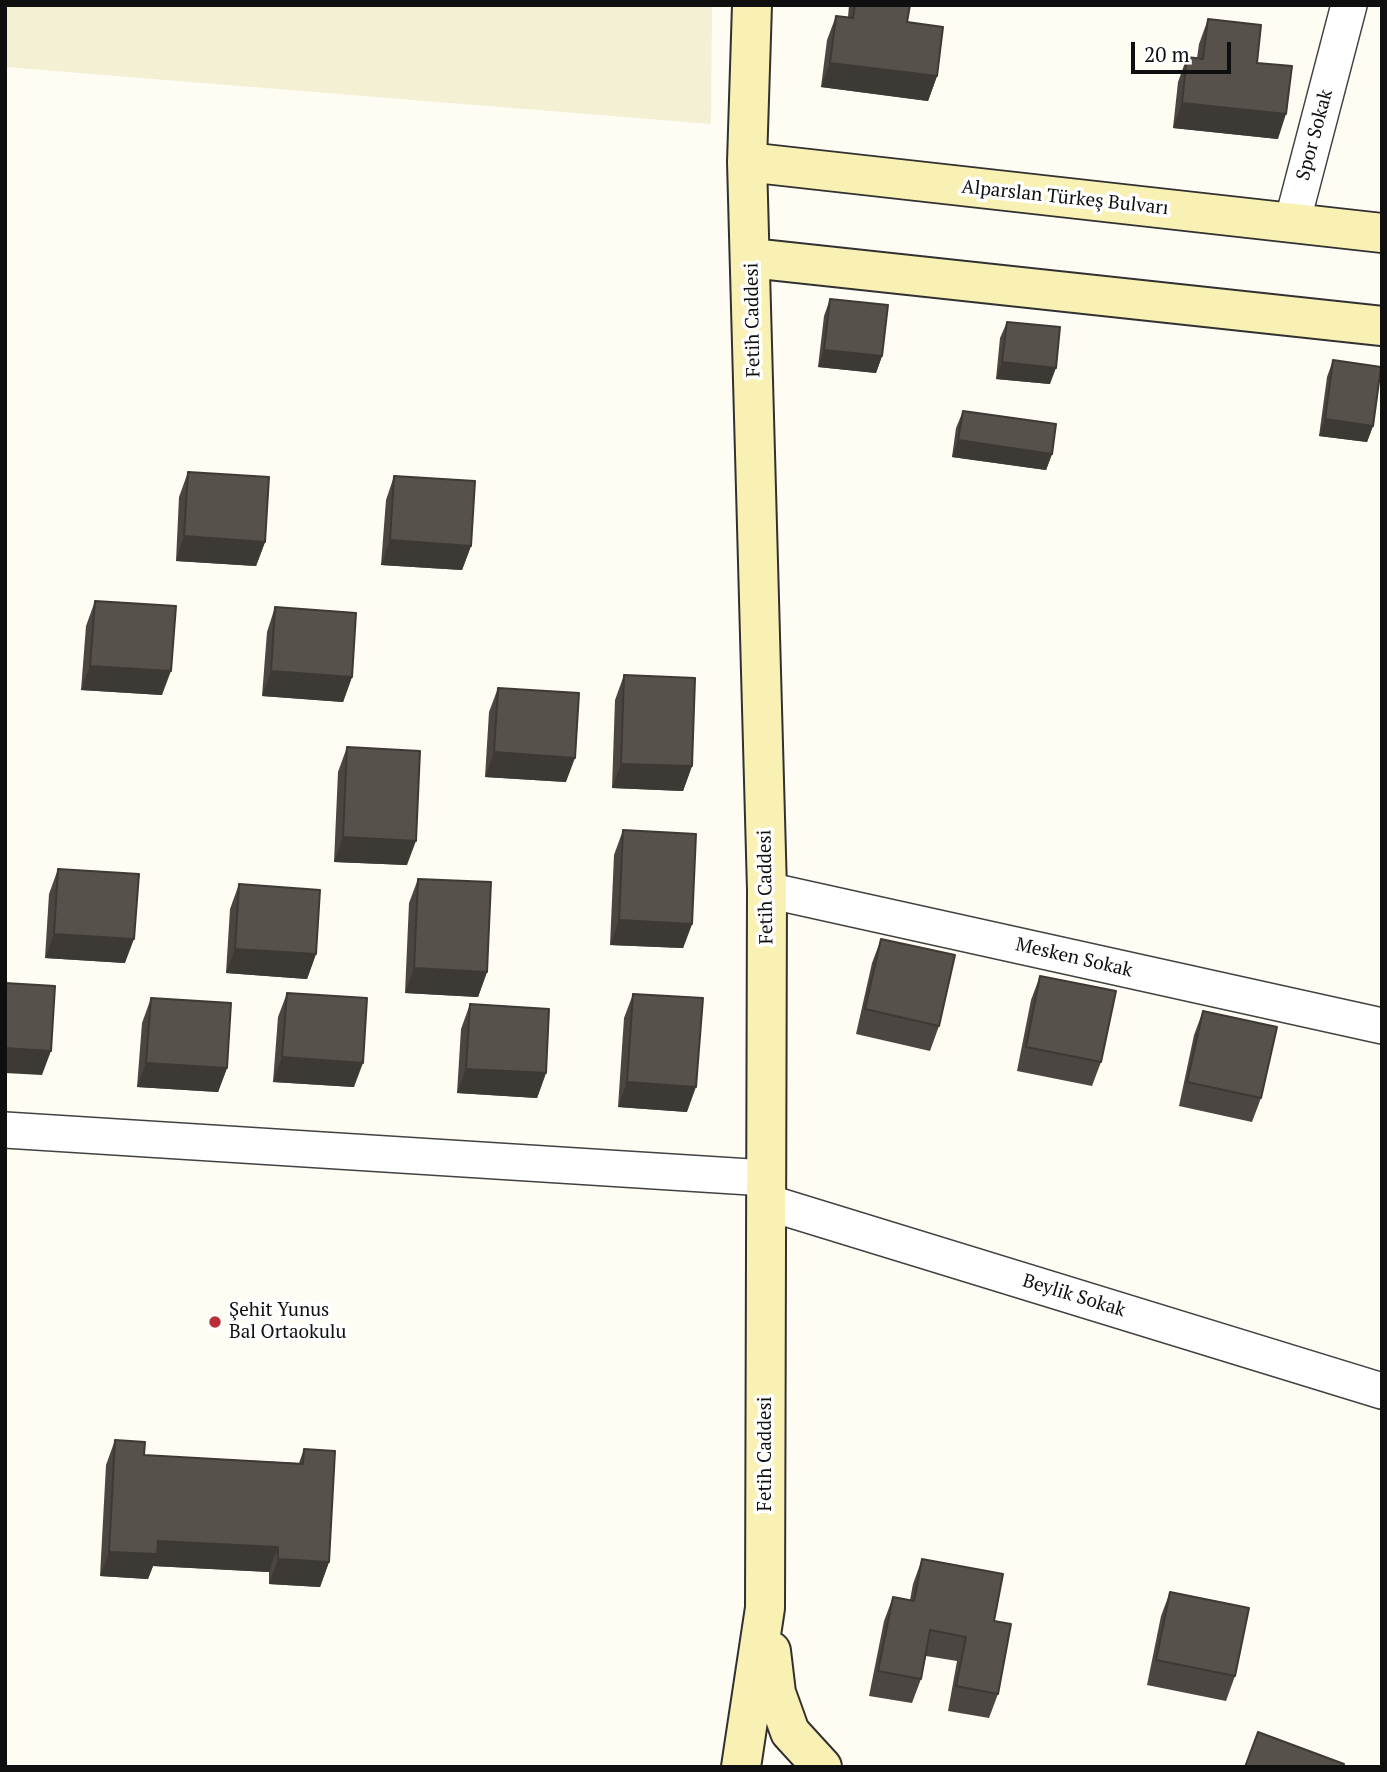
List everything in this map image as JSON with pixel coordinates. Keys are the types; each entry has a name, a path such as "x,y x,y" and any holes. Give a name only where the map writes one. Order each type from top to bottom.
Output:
{"street":[{"name":"Fetih Caddesi","path":"743,1754 765,1608 767,890 747,162 752,5"},
{"name":"Spor Sokak","path":"1292,223 1349,5"},
{"name":"Alparslan Türkeş Bulvarı","path":"747,162 1382,233"},
{"path":"751,258 1382,326"},
{"name":"Mesken Sokak","path":"767,890 1382,1026"},
{"name":"Beylik Sokak","path":"5,1130 766,1190 1382,1391"},
{"path":"765,1608 776,1693 790,1732 822,1767"},
{"path":"743,1754 817,1767"}],"shaded area":[{"path":"5,5 712,5 711,124 5,67"}],"building":[{"path":"855,5 910,5 907,22 943,27 937,76 830,63 836,16 853,18"},
{"path":"1208,19 1261,25 1257,63 1292,66 1286,114 1182,103 1187,57 1203,59"},
{"path":"830,299 888,305 882,356 824,350"},
{"path":"1007,322 1060,327 1056,368 1002,362"},
{"path":"1333,360 1381,367 1373,426 1325,419"},
{"path":"963,411 1056,424 1052,454 958,440"},
{"path":"188,472 269,477 265,542 184,536"},
{"path":"394,476 475,481 471,546 390,540"},
{"path":"95,601 176,606 171,671 90,666"},
{"path":"275,607 356,613 352,677 271,671"},
{"path":"624,675 695,678 692,766 621,764"},
{"path":"498,688 579,693 575,758 494,752"},
{"path":"347,747 420,751 416,841 343,837"},
{"path":"623,830 696,834 692,924 619,920"},
{"path":"58,869 139,874 134,939 54,934"},
{"path":"418,879 491,882 487,972 414,968"},
{"path":"239,884 320,890 316,954 235,949"},
{"path":"881,939 955,955 939,1026 865,1009"},
{"path":"1040,976 1116,991 1101,1062 1026,1047"},
{"path":"5,983 55,986 51,1051 5,1048"},
{"path":"287,993 367,998 363,1063 282,1057"},
{"path":"633,994 703,998 696,1087 627,1082"},
{"path":"151,998 231,1003 227,1068 146,1063"},
{"path":"470,1004 549,1009 546,1073 466,1069"},
{"path":"1203,1011 1277,1027 1261,1098 1187,1082"},
{"path":"115,1440 145,1442 144,1455 303,1464 304,1449 335,1451 329,1562 278,1559 278,1547 158,1541 157,1554 109,1552"},
{"path":"922,1559 1003,1574 994,1621 1011,1624 998,1694 956,1686 966,1637 930,1630 921,1679 878,1671 893,1597 914,1601"},
{"path":"1170,1592 1249,1608 1235,1676 1156,1660"},
{"path":"1258,1732 1344,1764 1343,1767 1245,1767"}],"place":[{"name":"Şehit Yunus Bal Ortaokulu","path":"215,1322"}]}
